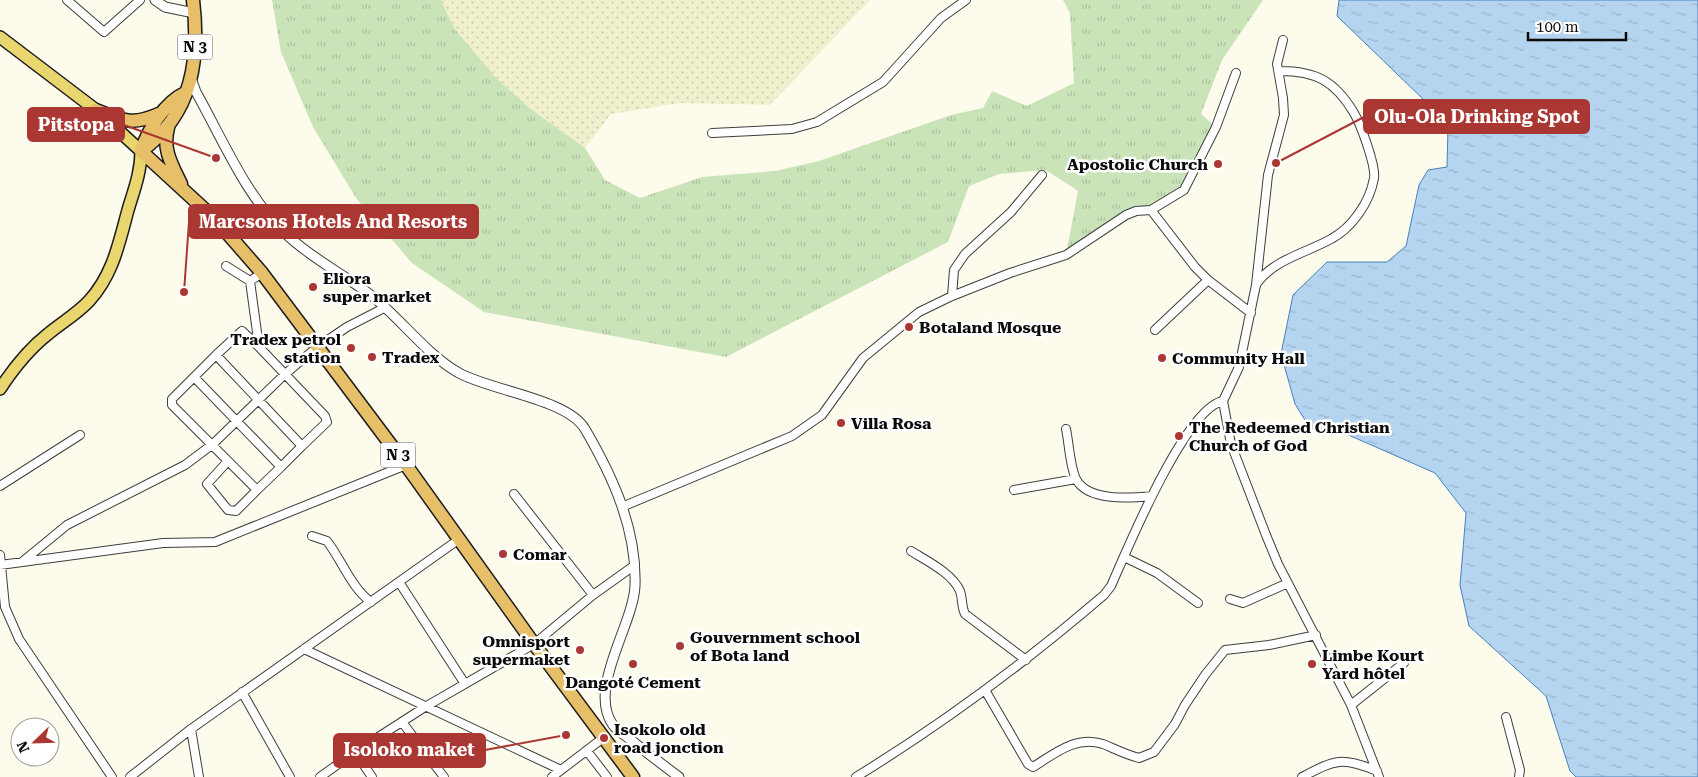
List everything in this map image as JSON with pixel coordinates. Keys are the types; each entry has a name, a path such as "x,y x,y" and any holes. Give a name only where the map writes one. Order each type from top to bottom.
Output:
{"highway":[{"name":"N 3","path":"194,6 195,61 184,101 167,115 155,141 141,151 183,188 214,219 262,273 316,348 406,464 458,540 633,777"},
{"path":"96,110 131,122 167,115 164,140 166,150 183,188"}],"main road":[{"path":"0,389 27,355 48,334 70,319 90,300 106,278 118,253 141,167 141,151 96,110 2,40"}],"street":[{"path":"67,0 104,32 140,0"},
{"path":"155,0 165,7 194,6"},
{"path":"712,133 792,129 817,122 882,82 941,18 966,0"},
{"path":"1283,40 1277,62 1280,71 1284,115 1268,175 1256,285 1239,367 1223,401 1231,444 1266,535 1288,583 1351,705 1378,774"},
{"path":"1256,285 1269,270 1344,231 1356,218 1374,178 1373,166 1355,114 1340,94 1317,75 1302,71 1280,71"},
{"path":"624,506 792,436 822,415 857,365 877,345 919,312 952,296 1010,273 1066,254 1126,215 1136,211 1151,210 1184,190 1216,127 1236,73"},
{"path":"191,78 196,92 240,171 264,210 287,235 309,253 371,296 440,360 480,382 572,414 583,427 624,506 635,565 632,606 606,680 605,697 612,724 679,777"},
{"path":"952,296 954,270 965,254 1011,212 1042,175"},
{"path":"1151,210 1179,249 1208,280 1251,313"},
{"path":"226,266 250,281"},
{"path":"250,281 262,273"},
{"path":"1155,330 1208,280"},
{"path":"250,281 259,347"},
{"path":"22,562 67,525 185,464 213,444 284,375 316,348 347,326 384,308"},
{"path":"228,461 207,484 228,510 236,512 327,422 325,416 242,331 171,402 257,490"},
{"path":"216,355 302,446"},
{"path":"194,377 281,467"},
{"path":"856,777 1026,660 1104,595 1111,586 1152,496 1175,452 1208,410 1218,402 1223,401"},
{"path":"1066,429 1076,479 1084,487 1110,498 1152,496"},
{"path":"0,486 80,435"},
{"path":"0,565 163,543 215,542 406,464"},
{"path":"1014,490 1076,479"},
{"path":"514,494 593,595"},
{"path":"312,536 328,540 365,598 372,602"},
{"path":"130,777 242,692 458,540"},
{"path":"911,551 952,580 960,591 961,607 965,614 1026,660"},
{"path":"0,555 5,607 19,639 112,777"},
{"path":"1124,557 1157,573 1198,603"},
{"path":"320,777 354,752 425,707 534,644 593,595 635,565"},
{"path":"400,582 465,684"},
{"path":"1230,600 1243,603 1288,583"},
{"path":"985,690 1028,764 1033,767 1072,743 1084,741 1102,744 1139,758 1154,752 1175,724 1205,675 1225,650 1269,645 1316,635"},
{"path":"304,649 561,770"},
{"path":"1351,705 1404,662"},
{"path":"242,692 290,777"},
{"path":"1506,717 1520,770 1519,777"},
{"path":"402,722 444,777"},
{"path":"552,777 587,751 612,724"},
{"path":"191,729 198,777"},
{"path":"587,751 607,777"},
{"path":"354,752 372,777"},
{"path":"1302,777 1327,764 1336,762 1361,765 1378,774"}],"green space":[{"path":"272,0 441,0 454,28 497,79 532,110 585,148 605,180 640,198 702,177 775,171 819,161 951,115 983,108 992,91 1027,106 1074,83 1070,13 1063,0 1263,0 1222,60 1201,114 1216,127 1184,190 1141,213 1133,212 1066,255 1078,191 1046,170 999,174 969,186 948,242 726,357 484,312 412,263 356,198 313,127 281,52"},
{"path":"441,0 870,0 770,105 680,103 611,114 585,148 532,110 497,79 454,28"}],"water":[{"path":"1339,0 1698,0 1698,777 1576,777 1570,771 1546,696 1469,626 1460,585 1466,513 1435,473 1344,433 1310,428 1295,404 1281,354 1293,295 1327,262 1387,262 1406,246 1419,185 1428,170 1447,167 1448,127 1432,121 1424,100 1337,16"}],"place":[{"name":"Pitstopa","path":"216,158"},
{"name":"Olu-Ola Drinking Spot","path":"1276,163"},
{"name":"Apostolic Church","path":"1218,164"},
{"name":"Eliora super market","path":"313,287"},
{"name":"Marcsons Hotels And Resorts","path":"184,292"},
{"name":"Botaland Mosque","path":"909,327"},
{"name":"Tradex petrol station","path":"351,348"},
{"name":"Tradex","path":"372,357"},
{"name":"Community Hall","path":"1162,358"},
{"name":"Villa Rosa","path":"841,423"},
{"name":"The Redeemed Christian Church of God","path":"1179,436"},
{"name":"Comar","path":"503,554"},
{"name":"Gouvernment school of Bota land","path":"680,646"},
{"name":"Omnisport supermaket","path":"580,650"},
{"name":"Dangoté Cement","path":"633,664"},
{"name":"Limbe Kourt Yard hôtel","path":"1312,664"},
{"name":"Isoloko maket","path":"566,735"},
{"name":"Isokolo old road jonction","path":"604,738"}]}
